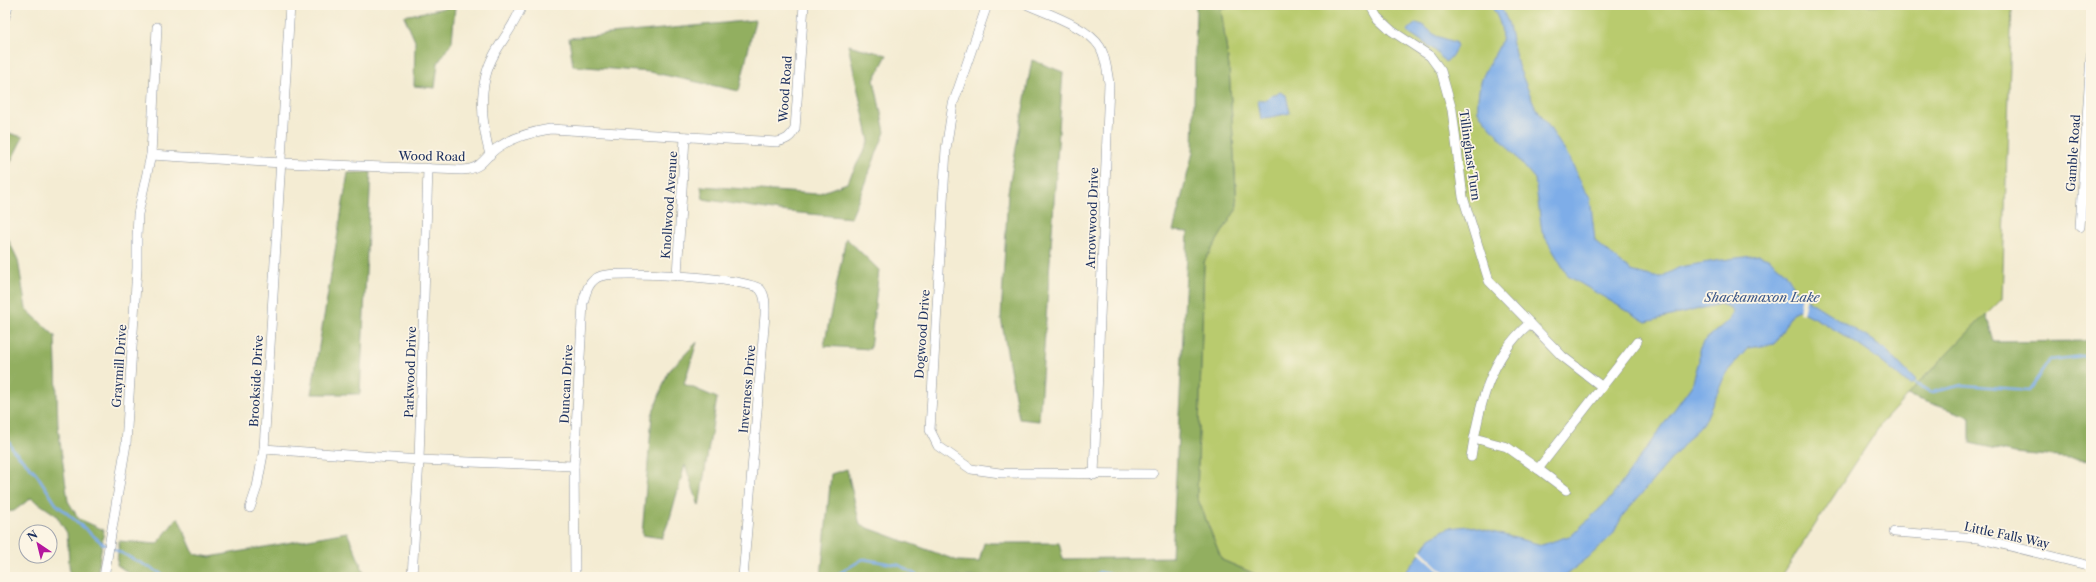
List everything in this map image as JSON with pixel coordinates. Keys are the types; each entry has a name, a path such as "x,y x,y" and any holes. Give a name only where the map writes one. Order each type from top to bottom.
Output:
{"street":[{"path":"5,17 8,5"},
{"name":"Brookside Drive","path":"250,508 257,487 264,449 282,163 290,5"},
{"path":"490,155 483,118 484,81 492,58 513,25 522,5"},
{"name":"Wood Road","path":"151,155 282,163 470,170 484,162 496,149 521,136 550,129 777,142 789,138 795,129 804,5"},
{"name":"Dogwood Drive","path":"987,5 953,104 949,127 944,173 930,430 938,446 971,469 990,472 1094,475 1152,474"},
{"name":"Arrowwood Drive","path":"1028,5 1080,30 1091,37 1100,47 1107,69 1109,83 1094,475"},
{"name":"Tillinghast Turn","path":"1370,5 1377,17 1392,30 1430,56 1441,71 1452,110 1463,197 1486,275 1492,284 1562,356 1601,386"},
{"path":"151,155 157,27"},
{"name":"Gamble Road","path":"2080,227 2091,56"},
{"name":"Knollwood Avenue","path":"677,276 686,137"},
{"name":"Graymill Drive","path":"104,577 126,444 138,214 151,155"},
{"name":"Parkwood Drive","path":"412,577 419,460 428,168"},
{"name":"Duncan Drive","path":"575,577 574,466 583,303 588,287 593,281 608,274 677,276"},
{"name":"Inverness Drive","path":"677,276 741,282 759,288 764,295 765,315 743,577"},
{"path":"1471,457 1474,438 1494,367 1510,342 1530,323"},
{"path":"1538,469 1636,342"},
{"path":"1474,438 1507,447 1566,490"},
{"path":"264,449 419,460 574,466"},
{"name":"Little Falls Way","path":"1894,532 1976,538 2091,566"}],"green space":[{"path":"1196,5 1228,5 1228,8 1221,9 1229,67 1237,208 1204,262 1197,497 1222,560 1262,577 821,577 831,474 847,469 860,525 958,561 979,562 984,543 1059,543 1063,559 1172,557 1188,232 1173,231 1193,152"},
{"path":"1228,5 2012,5 2002,299 1931,370 1881,424 1781,577 1262,577 1222,560 1197,497 1204,262 1237,207 1229,67 1221,9 1227,8"},
{"path":"455,6 452,42 438,63 435,88 414,86 415,41 404,16"},
{"path":"755,20 739,91 650,72 573,66 569,38"},
{"path":"848,45 887,55 874,80 885,132 851,218 779,211 703,199 701,186 817,194 847,183 869,141"},
{"path":"1032,60 1063,72 1039,421 1019,419 1001,318 1008,192"},
{"path":"5,132 23,137 5,173"},
{"path":"371,172 360,394 311,394 348,173"},
{"path":"5,233 18,260 26,309 55,336 58,426 68,501 79,519 104,530 97,577 70,577 67,533 56,515 31,498 14,511 5,512"},
{"path":"846,238 879,270 870,349 824,346"},
{"path":"1986,314 1994,342 2091,341 2091,460 2015,453 1970,443 1970,417 1907,395"},
{"path":"697,342 684,384 717,398 699,506 685,465 670,518 662,538 642,535 652,415 668,372"},
{"path":"178,517 194,554 210,557 347,532 366,577 135,577 117,565 119,541 157,544"}],"water":[{"name":"Shackamaxon Lake","path":"1491,5 1500,5 1508,22 1518,66 1534,104 1570,159 1584,189 1590,197 1595,241 1631,271 1654,277 1661,277 1680,267 1715,261 1759,255 1768,258 1785,272 1798,294 1884,348 1916,381 1910,386 1884,364 1843,334 1798,310 1792,313 1775,344 1748,348 1726,373 1706,419 1623,515 1613,534 1589,557 1563,577 1401,577 1416,560 1430,538 1448,528 1469,526 1542,545 1572,535 1610,499 1692,385 1699,361 1699,350 1703,342 1731,318 1733,312 1731,308 1720,304 1646,322 1568,276 1542,232 1535,179 1478,112 1480,85 1499,46 1502,32 1497,16"},
{"path":"1416,23 1423,25 1436,36 1455,42 1457,46 1449,59 1445,62 1436,51 1407,31"},
{"path":"1280,92 1286,95 1290,113 1261,119 1258,100 1267,100 1272,95 1276,95"}],"pier":[{"path":"1802,294 1807,297 1803,314 1799,313"},
{"path":"1420,549 1450,577 1446,577 1419,552"}],"waterway":[{"path":"1913,383 1932,392 1963,385 2029,390 2050,360 2091,355"},
{"path":"5,434 13,450 36,473 56,504 102,543 168,577"},
{"path":"833,577 863,559 899,565 920,577"},
{"path":"1094,577 1099,572 1125,577"}]}
